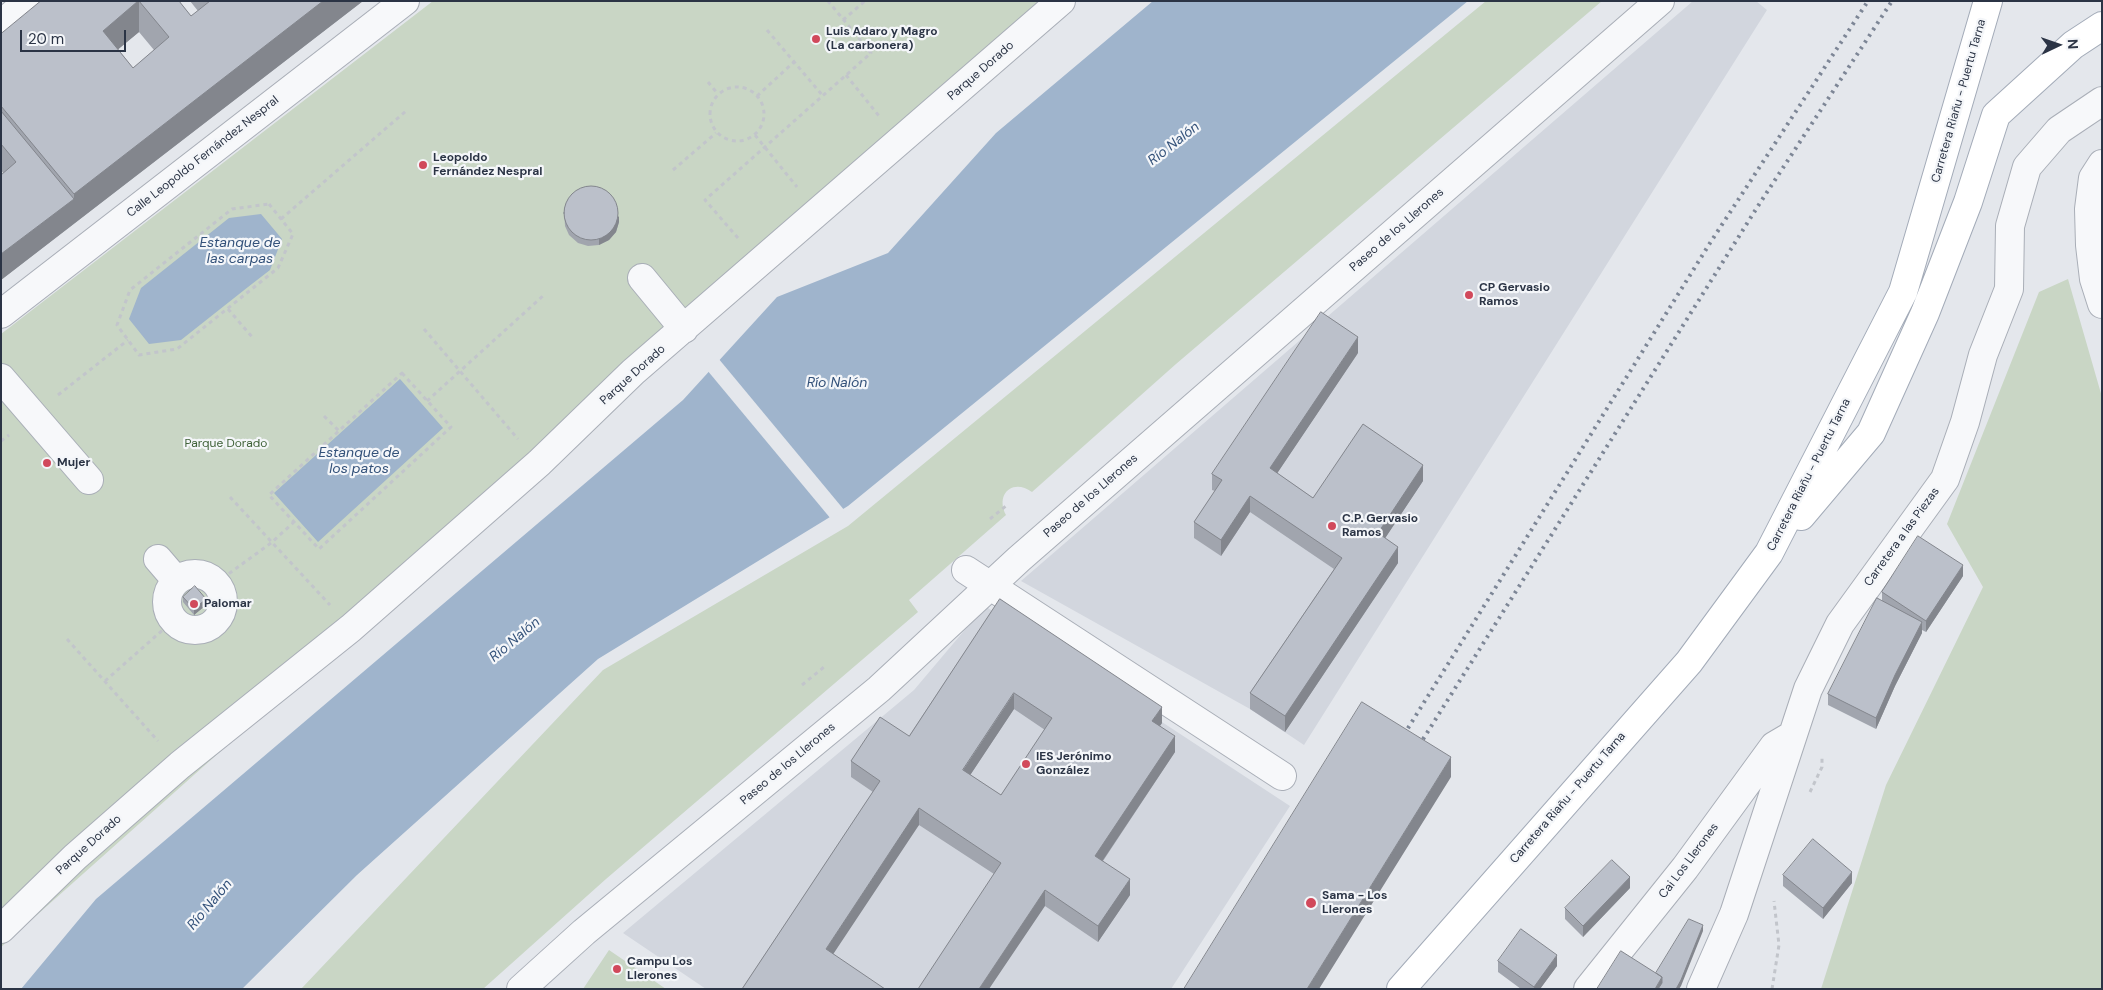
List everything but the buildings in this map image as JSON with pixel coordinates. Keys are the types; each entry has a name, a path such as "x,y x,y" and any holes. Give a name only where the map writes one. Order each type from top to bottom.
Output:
{"main road":[{"name":"Carretera Riañu - Puertu Tarna","path":"1400,989 1689,662 1769,553 1903,292 1988,1"},
{"path":"1769,553 1871,433 1925,313 1968,202 1996,115 2073,45 2102,26"}],"street":[{"path":"1,24 28,1"},
{"name":"Parque Dorado","path":"1,929 75,857 180,765 352,628 539,463 633,372 1061,1"},
{"name":"Paseo de los Llerones","path":"521,989 584,932 879,689 989,587 1660,1"},
{"name":"Calle Leopoldo Fernández Nespral","path":"1,314 409,5"},
{"name":"Carretera a las Piezas","path":"1701,989 1734,914 1808,689 1840,624 1945,479 1965,422 1983,355 2009,289 2010,226 2027,167 2059,130 2102,101"},
{"path":"2102,164 2093,178 2090,227 2094,278 2102,304"},
{"path":"642,278 684,329"},
{"path":"1,378 89,480"},
{"path":"158,559 176,580"},
{"path":"966,570 989,587 1282,776"},
{"path":"197,574 208,577 216,583 222,593 223,604 220,614 213,623 204,628 193,630 182,627 174,620 167,600 170,589 176,580 186,575 197,574"},
{"name":"Cai Los Llerones","path":"1588,989 1685,868 1774,746 1792,736"}],"path":[{"path":"760,263 705,200 872,53 828,1"},
{"path":"843,20 865,1"},
{"path":"767,30 823,96"},
{"path":"757,96 794,62"},
{"path":"846,76 900,142"},
{"path":"708,82 718,94"},
{"path":"738,86 748,89 757,96 763,105 764,116 762,126 755,135 746,140 735,142 725,139 716,133 709,113 712,102 718,94 727,88 738,86"},
{"path":"281,219 406,111"},
{"path":"673,170 716,133"},
{"path":"755,135 817,213"},
{"path":"269,204 281,219 292,234 278,268 177,349 139,355 116,325 130,290 232,209 269,204"},
{"path":"427,401 544,295"},
{"path":"228,309 253,338"},
{"path":"424,329 539,463"},
{"path":"1,441 128,340"},
{"path":"402,373 451,427 318,549 269,495 339,431 402,373"},
{"path":"324,416 339,431"},
{"path":"230,497 352,628"},
{"path":"990,519 1006,505"},
{"path":"216,583 271,543 294,522"},
{"path":"104,681 174,620"},
{"path":"67,639 180,765"},
{"path":"802,685 824,667"}],"shaded area":[{"name":"CP Gervasio Ramos","path":"1693,1 1756,1 1767,10 1304,745 1250,709 1021,581"},
{"name":"IES Jerónimo González","path":"985,606 1290,806 1171,989 706,989 623,933 914,690"}],"green space":[{"name":"Parque Dorado","path":"433,1 1062,1 1,947 1,334"},
{"path":"1486,1 1602,1 1176,364 1032,492 1018,487 1008,490 1004,495 1003,501 1006,515 909,600 918,612 606,879 483,989 301,989 603,670 848,526"},
{"path":"2068,279 2102,397 2102,989 1821,989 1886,785 1983,587 1947,524 2039,292"},
{"name":"Campu Los Llerones","path":"609,950 666,989 583,989"}],"water":[{"name":"Río Nalón","path":"1153,1 1468,1 848,506 598,659 357,875 242,989 21,989 96,899 683,400 777,297 888,253 996,133"},
{"name":"Estanque de las carpas","path":"261,214 282,239 270,270 181,340 149,344 129,319 141,288 229,218"},
{"name":"Estanque de los patos","path":"400,379 443,428 318,542 274,493"}],"pier":[{"path":"718,358 845,511 831,519 707,370"}],"railway":[{"path":"1400,741 1710,243 1868,1"},
{"path":"1415,752 1758,206 1892,1"}],"place":[{"name":"Luis Adaro y Magro (La carbonera)","path":"816,39"},
{"name":"Leopoldo Fernández Nespral","path":"423,165"},
{"name":"CP Gervasio Ramos","path":"1469,295"},
{"name":"Mujer","path":"47,463"},
{"name":"C.P. Gervasio Ramos","path":"1332,526"},
{"name":"Palomar","path":"194,604"},
{"name":"IES Jerónimo González","path":"1026,764"},
{"name":"Sama - Los Llerones","path":"1311,903"},
{"name":"Campu Los Llerones","path":"617,969"}]}
